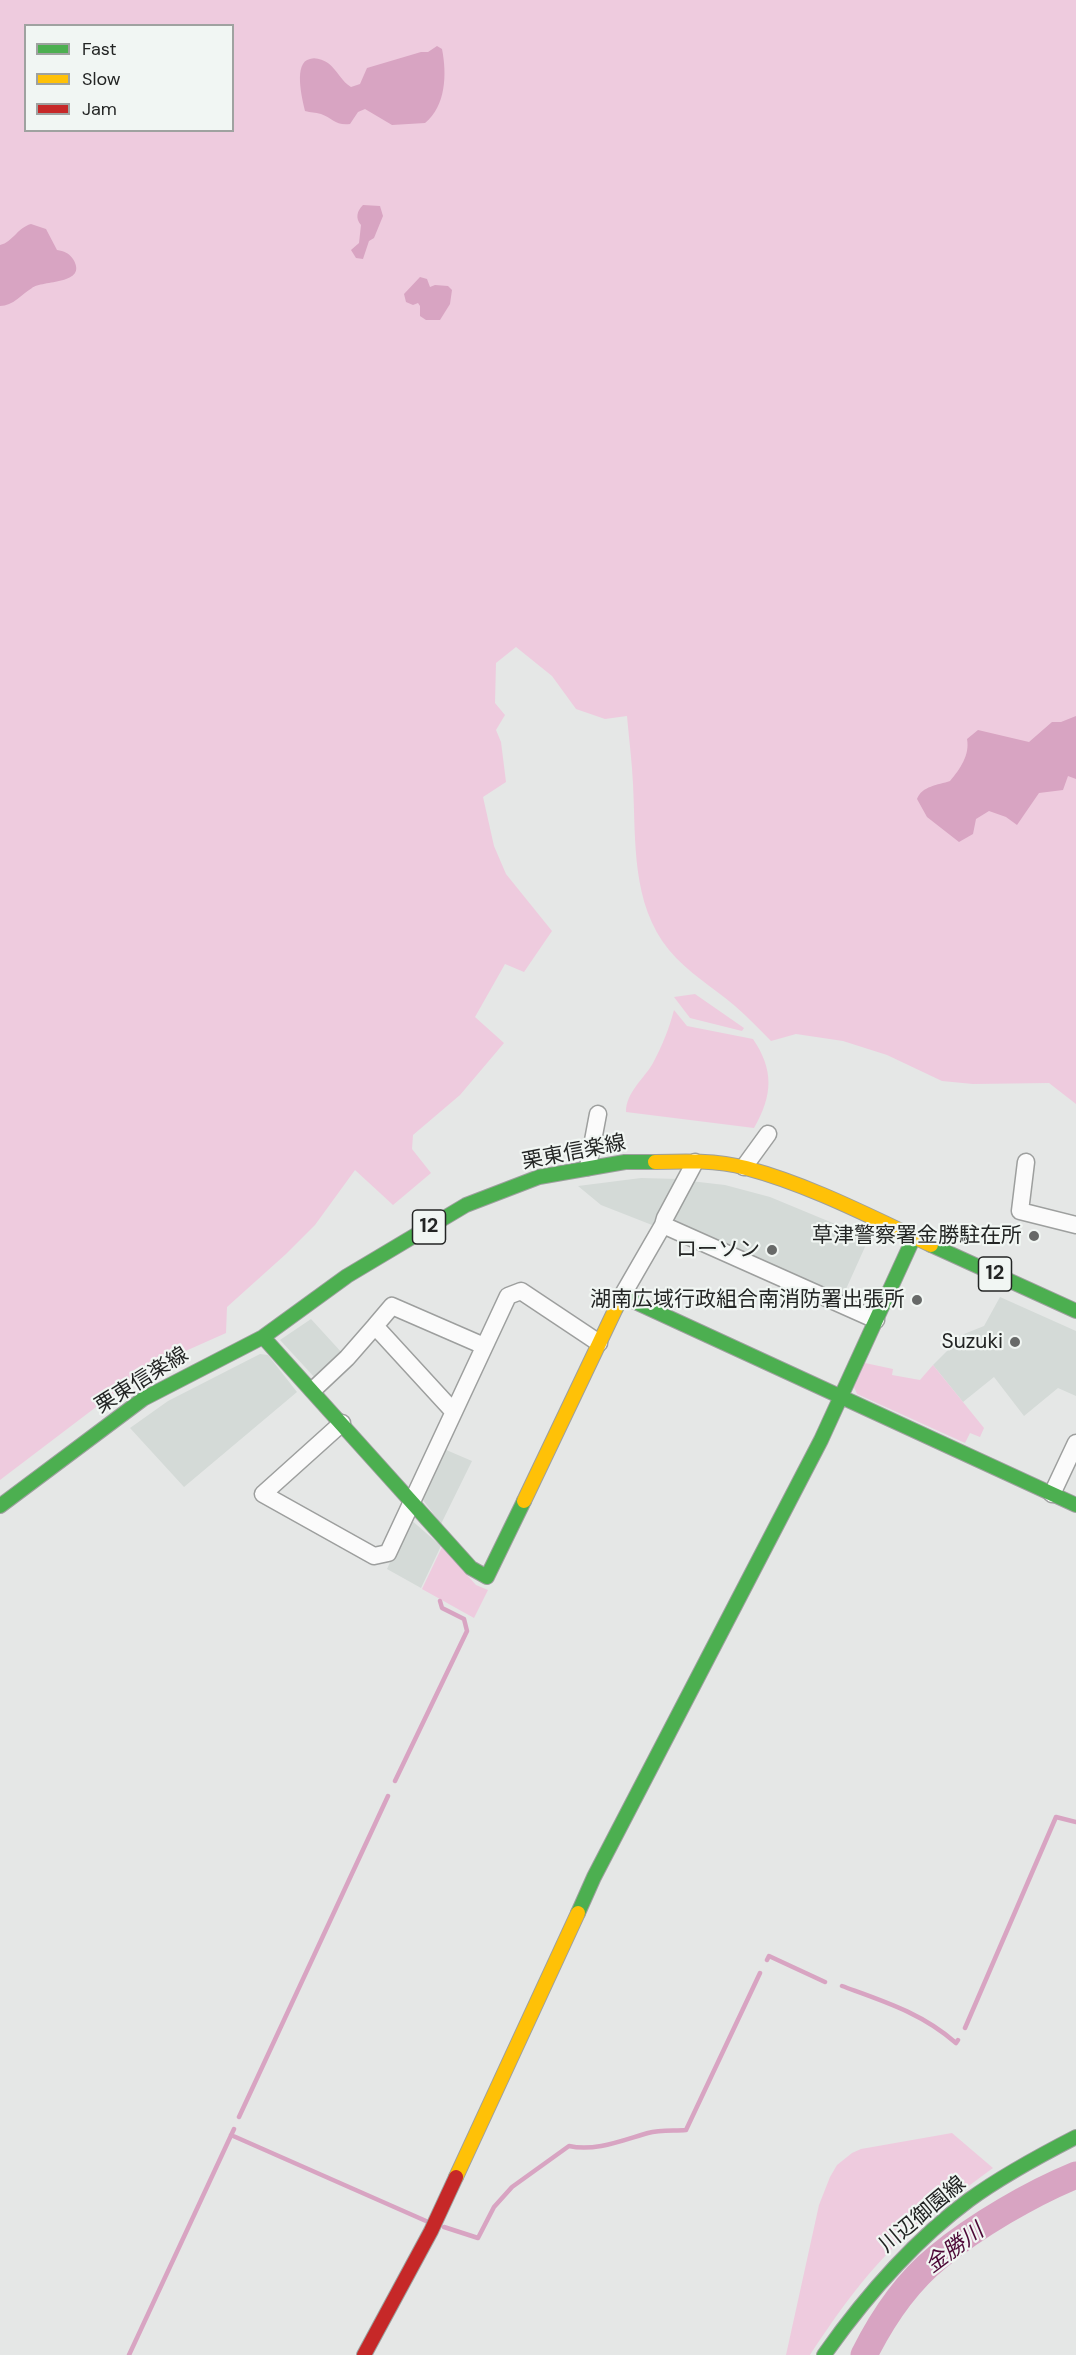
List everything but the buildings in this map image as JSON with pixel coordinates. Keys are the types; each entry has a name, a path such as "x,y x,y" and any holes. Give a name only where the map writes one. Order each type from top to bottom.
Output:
{"street":[{"path":"588,1167 598,1114"},
{"path":"744,1167 768,1134"},
{"name":"栗東信楽線","path":"0,1506 143,1399 263,1337 346,1276 466,1205 539,1176 588,1167 624,1162 695,1162 744,1167 811,1190 1076,1311"},
{"path":"263,1337 471,1568 487,1577 622,1296 663,1225 695,1162"},
{"path":"1026,1162 1020,1211 1076,1225"},
{"path":"663,1225 876,1320"},
{"path":"364,2355 431,2231 594,1877 842,1397 914,1237"},
{"path":"342,1423 263,1494 374,1556 388,1552 508,1296 521,1291 599,1342"},
{"path":"622,1296 1076,1505"},
{"path":"313,1390 347,1358 392,1306 484,1346"},
{"path":"375,1326 453,1411"},
{"path":"1052,1494 1076,1443"},
{"name":"川辺御園線","path":"824,2355 854,2312 886,2274 923,2238 956,2210 1032,2160 1076,2137"}],"shaded area":[{"path":"0,0 1076,0 1076,1104 1049,1083 973,1084 942,1081 887,1055 843,1041 796,1034 771,1041 740,1010 676,958 657,932 648,912 638,871 627,716 605,719 576,709 552,676 516,647 496,663 495,703 505,715 496,730 501,742 506,782 483,797 494,846 506,874 552,931 524,972 505,964 475,1017 504,1043 460,1095 413,1135 412,1149 431,1173 393,1205 355,1170 315,1225 227,1307 226,1333 181,1353 129,1382 0,1480"},
{"path":"437,46 442,49 444,59 443,89 437,108 425,123 392,125 365,109 358,112 350,124 345,124 321,114 305,111 300,74 305,62 310,59 328,63 351,87 360,84 367,68 428,52"},
{"path":"363,205 380,206 383,216 374,238 369,241 363,259 356,258 351,250 359,243 361,225 358,215"},
{"path":"31,224 46,229 57,250 73,259 76,267 75,273 62,280 37,286 13,302 0,306 0,245"},
{"path":"420,277 427,279 430,287 448,286 452,290 450,304 440,320 426,320 420,316 418,303 413,305 406,302 404,294"},
{"path":"1076,716 1076,779 1068,776 1063,790 1039,793 1017,825 1006,817 989,811 976,819 973,834 959,842 927,817 917,799 919,795 931,787 950,781 966,756 967,739 978,730 1029,742 1052,722 1061,722"},
{"path":"695,994 744,1028 742,1031 690,1018 674,997"},
{"path":"674,1010 687,1026 753,1039 765,1061 768,1072 768,1094 754,1128 626,1112 632,1092 653,1063 668,1031"},
{"path":"641,1178 679,1179 652,1225 601,1205 578,1186"},
{"path":"690,1181 725,1185 770,1197 869,1238 842,1298 671,1219"},
{"path":"1000,1297 1076,1331 1076,1396 1058,1388 1024,1416 994,1377 963,1402 933,1365 964,1334 984,1326"},
{"path":"311,1319 343,1354 316,1379 280,1340"},
{"path":"260,1354 268,1355 297,1392 184,1487 130,1428 168,1401"},
{"path":"865,1363 893,1369 892,1375 920,1380 933,1365 984,1428 980,1437 970,1433 965,1443 857,1394 854,1387"},
{"path":"444,1449 472,1461 441,1524 420,1496"},
{"path":"410,1519 441,1546 421,1588 387,1569"},
{"path":"442,1547 476,1585 488,1590 474,1618 422,1589"},
{"path":"952,2133 993,2168 929,2216 894,2246 855,2291 810,2355 786,2355 819,2205 837,2165 861,2149"}],"waterway":[{"path":"395,1781 467,1631 464,1619 442,1608 440,1601"},
{"path":"239,2117 388,1796"},
{"path":"965,2028 1056,1817 1076,1822"},
{"path":"767,1960 769,1956 825,1982"},
{"path":"444,2227 478,2238 494,2207 512,2187 569,2146 599,2146 653,2132 686,2130 760,1973"},
{"path":"842,1986 902,2009 930,2024 956,2043 958,2040"},
{"path":"129,2355 234,2129"},
{"path":"231,2135 426,2221"},
{"name":"金勝川","path":"864,2355 896,2302 938,2257 1004,2211 1076,2175"}],"traffic: fast":[{"path":"0,1506 143,1399 263,1337 347,1276 466,1205 539,1177 625,1162 655,1162"},
{"path":"578,1913 594,1877 821,1440 914,1237"},
{"path":"931,1245 1076,1311"},
{"path":"616,1308 622,1296 1076,1505"},
{"path":"263,1337 471,1568 487,1577 524,1501"},
{"path":"824,2355 890,2272 928,2234 969,2200 994,2183 1076,2137"}],"traffic: slow":[{"path":"655,1162 712,1162 770,1175 840,1202 931,1245"},
{"path":"524,1501 616,1308"},
{"path":"456,2177 578,1913"}],"traffic: jam":[{"path":"364,2355 431,2231 456,2177"}],"place":[{"name":"草津警察署金勝駐在所","path":"1034,1236"},
{"name":"ローソン","path":"772,1250"},
{"name":"湖南広域行政組合南消防署出張所","path":"917,1300"},
{"name":"Suzuki","path":"1015,1342"}]}
